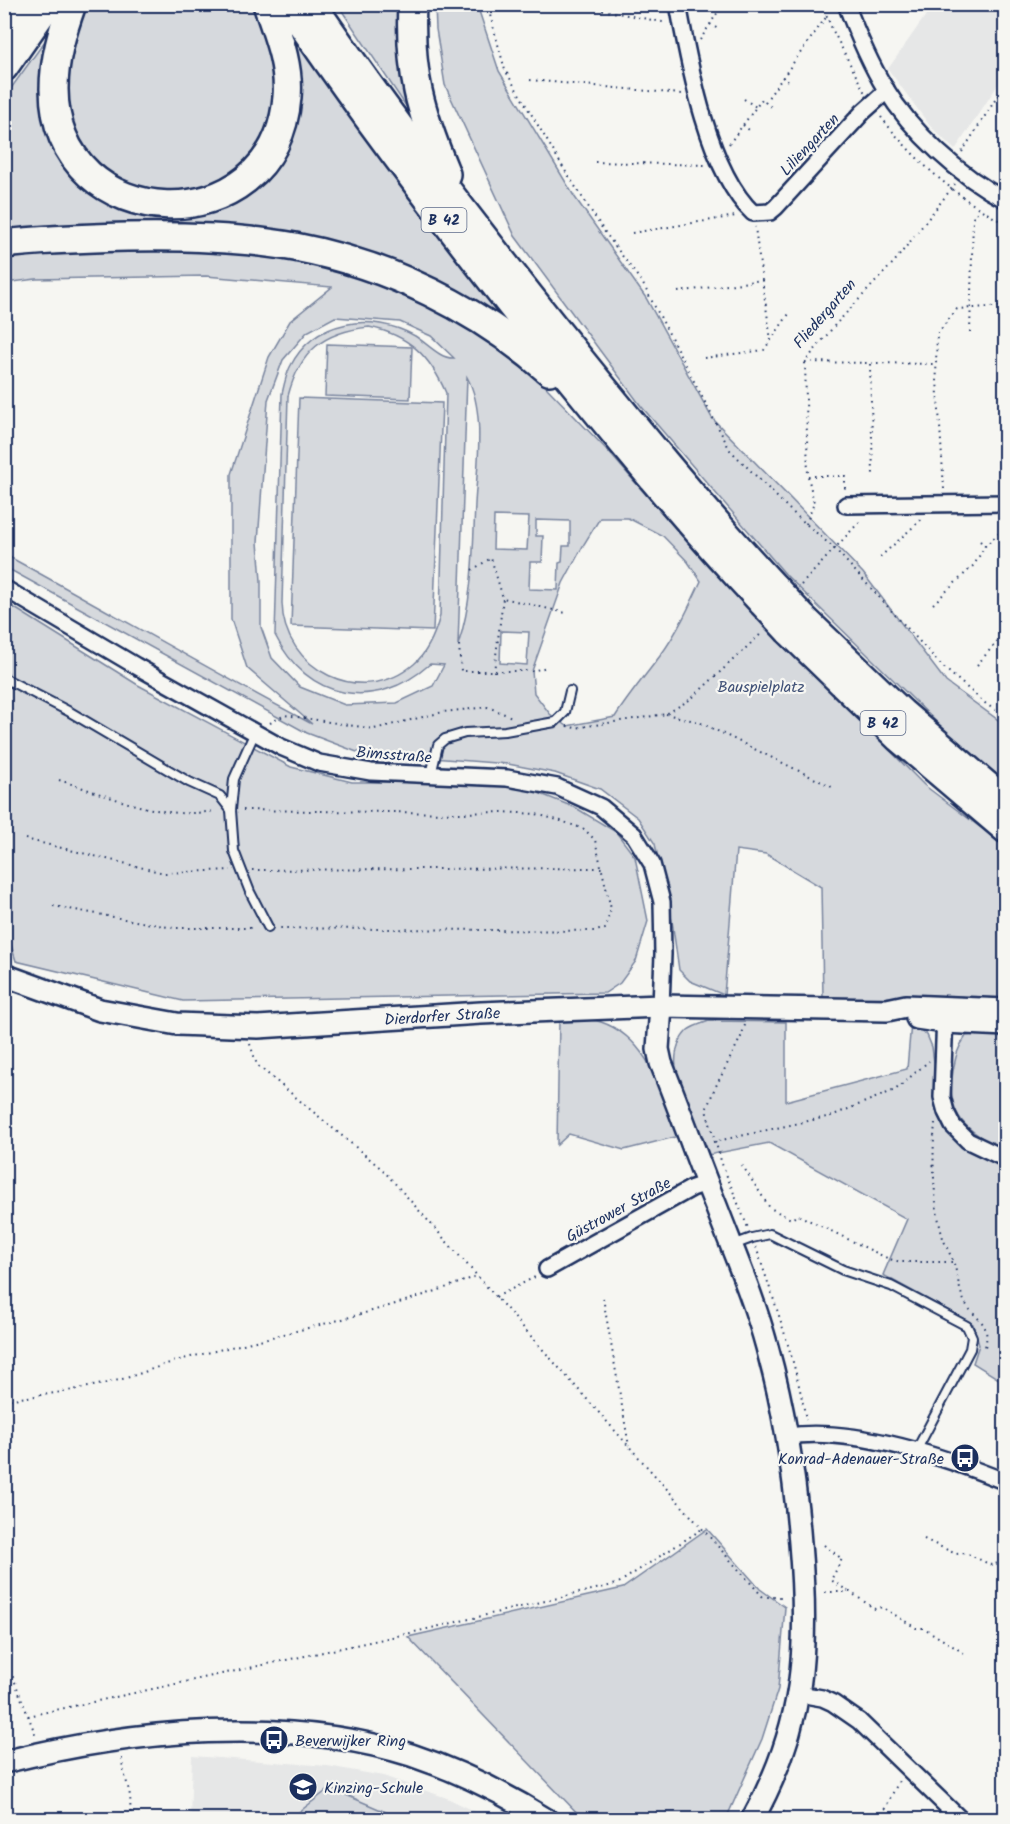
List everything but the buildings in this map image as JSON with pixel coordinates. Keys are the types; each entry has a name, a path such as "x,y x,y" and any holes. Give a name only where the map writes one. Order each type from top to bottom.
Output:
{"highway":[{"path":"4,30 22,4"},
{"path":"4,67 48,4"},
{"path":"72,4 63,29 54,74 55,106 64,137 81,164 105,185 135,201 167,207 201,203 233,188 259,166 276,140 286,110 287,81 279,39 267,4"},
{"name":"B 42","path":"288,4 370,123 436,210 666,496 779,592"},
{"name":"B 42","path":"312,4 461,211 669,469 779,592 796,624 899,738 1005,829"},
{"path":"412,4 411,44 417,91 429,134 461,211"},
{"path":"4,244 86,238 212,238 294,247 366,266 437,295 496,330 548,370 610,428"},
{"name":"B 42","path":"796,624 1005,802"}],"street":[{"path":"678,4 698,96 721,162 739,196 753,213"},
{"path":"846,4 861,42 886,89 918,130 963,172 1005,200"},
{"name":"Liliengarten","path":"753,213 770,212 776,207 886,89"},
{"path":"846,505 1005,503"},
{"name":"Bimsstraße","path":"4,588 136,666 281,747 319,763 371,772 507,778 557,788 601,807 634,835 652,864 662,902 661,1006"},
{"name":"Dierdorfer Straße","path":"4,975 100,1010 177,1023 244,1027 481,1013 661,1006 887,1010 906,1006 1005,1025"},
{"path":"661,1006 659,1056 704,1144 707,1183 766,1344 788,1436 798,1516 815,1595 805,1640 799,1694 793,1722 778,1767 753,1820"},
{"name":"Dierdorfer Straße","path":"945,1015 1005,1010"},
{"path":"945,1015 942,1097 946,1112 953,1126 968,1141 1005,1159"},
{"name":"Güstrower Straße","path":"548,1269 692,1188 707,1183"},
{"path":"788,1436 808,1433 845,1435 916,1451 1005,1482"},
{"path":"799,1694 822,1698 860,1721 962,1820"},
{"path":"4,1762 42,1752 121,1739 270,1731 353,1741 410,1755 476,1780 547,1820"}],"lane":[{"path":"4,678 70,712 189,782 220,796 231,810"},
{"path":"431,775 438,745 445,739 465,733 505,731 555,722 565,712 570,691"},
{"path":"255,732 234,779 231,810 234,851 250,892 268,927"},
{"path":"731,1246 770,1234 843,1270 891,1286 967,1326 972,1337 969,1349 916,1451"}],"path":[{"path":"487,4 505,70 598,222 643,284 678,346 730,450 806,524 836,549 942,666 986,704 1005,717"},
{"path":"573,4 682,26"},
{"path":"689,58 723,4"},
{"path":"765,102 827,16"},
{"path":"710,24 718,29"},
{"path":"783,77 789,82"},
{"path":"530,80 698,96"},
{"path":"959,157 1005,83"},
{"path":"744,99 756,107"},
{"path":"595,162 721,162 762,99 771,106"},
{"path":"743,126 749,130"},
{"name":"Fliedergarten","path":"806,524 814,503 808,476 805,362 835,325 895,261 951,189 979,209"},
{"path":"970,332 973,218 979,209 1005,224"},
{"path":"632,233 753,213 771,340"},
{"path":"678,292 762,280"},
{"path":"880,557 941,504 937,334 957,309 1005,306"},
{"path":"704,358 764,350 791,311"},
{"path":"805,362 936,364"},
{"path":"870,363 873,475"},
{"path":"808,476 845,476 846,505"},
{"path":"779,592 836,549 873,504"},
{"path":"933,604 974,565 985,546 1005,527"},
{"path":"980,541 985,546"},
{"path":"472,570 491,558 503,598 494,672"},
{"path":"503,598 566,613"},
{"path":"977,664 1005,631"},
{"path":"555,722 575,728 666,714 692,699 763,632"},
{"path":"459,645 461,671 532,671 547,667"},
{"path":"255,732 285,715 374,729 443,712 488,707 533,726"},
{"path":"666,714 699,722 834,788"},
{"path":"53,906 174,928 595,931 605,929 611,909 595,840 584,829 536,814 231,810 180,813 139,806 59,780"},
{"path":"25,839 164,873 243,870 602,868"},
{"path":"747,1008 741,1037 706,1110 704,1144 752,1238 787,1340 806,1420"},
{"path":"244,1027 257,1065 382,1170 763,1597 850,1592"},
{"path":"704,1144 831,1116 895,1090 929,1061 944,1058"},
{"path":"946,1112 935,1123 932,1150 943,1238 954,1262 965,1303 982,1321 988,1335 985,1347 969,1349"},
{"path":"742,1165 770,1208 791,1219 798,1215 889,1259 901,1262 954,1262"},
{"path":"496,1297 524,1284 548,1269"},
{"path":"4,1400 126,1378 184,1359 350,1317 477,1276"},
{"path":"603,1298 629,1448"},
{"path":"28,1716 394,1637 617,1584 702,1529"},
{"path":"924,1539 956,1554 966,1553 992,1565 999,1563 1005,1566"},
{"path":"824,1545 843,1559 831,1580 875,1609 882,1607 915,1628 924,1628 968,1655"},
{"path":"4,1654 42,1752"},
{"path":"121,1739 122,1767 130,1796 133,1820"},
{"path":"879,1820 897,1782 909,1769"},
{"path":"783,1811 792,1820"}],"shaded area":[{"path":"933,5 1005,5 1005,74 955,150 930,126 888,69"},
{"name":"Kinzing-Schule","path":"192,1756 328,1766 383,1776 447,1798 491,1819 190,1820"}],"green space":[{"path":"81,5 259,5 272,39 279,104 261,150 222,187 170,198 104,175 74,142 62,96"},
{"path":"338,5 403,5 412,115"},
{"path":"435,5 477,5 499,71 574,196 646,298 712,418 863,573 946,682 1005,725 1005,782 958,743 787,576 641,406 515,236 445,85 436,29"},
{"path":"276,10 423,216 519,335 385,263 5,235 4,98 55,27 50,120 154,215 280,151"},
{"name":"Bauspielplatz","path":"125,246 282,253 350,270 435,305 521,361 607,450 708,566 924,785 1005,846 1005,1001 936,997 823,998 821,887 766,854 736,850 724,995 690,981 679,970 672,921 655,844 638,818 600,789 555,773 508,764 357,752 307,733 5,567 4,554 312,724 247,668 231,619 231,474 269,357 290,321 332,287 206,276 36,279 5,283 5,256","holes":["335,317 400,322 431,336 454,358 439,354 415,336 398,328 381,324 345,324 329,330 300,351 289,370 282,394 275,635 289,657 305,674 324,686 344,692 365,693 387,689 409,679 430,664 444,665 433,686 397,703 345,705 300,687 272,658 261,627 258,542 268,400 283,360 307,332","369,327 396,335 407,342 433,368 446,393 440,616 430,642 414,664 393,677 372,683 350,682 329,676 310,664 296,647 286,627 282,603 288,396 299,367 316,346 326,339","467,377 477,406 479,439 471,575 463,628 458,645","494,516 529,517 527,550 493,549","600,518 628,518 663,536 688,562 701,581 672,638 615,717 567,726 550,714 534,693 532,671 563,583","536,520 570,521 570,546 563,546 562,562 559,563 558,590 529,589 530,562 542,562 543,536 536,536","501,631 529,632 527,665 500,663"]},
{"path":"327,344 412,347 410,399 325,396"},
{"path":"299,398 442,403 433,631 291,626"},
{"path":"5,602 138,685 291,767 352,782 511,782 576,808 616,832 635,857 648,921 636,961 620,983 605,993 183,1001 16,961 5,926"},
{"path":"559,1019 601,1022 617,1030 631,1041 652,1069 679,1136 624,1150 569,1134 557,1145"},
{"path":"709,1021 786,1022 786,1101 907,1069 911,1023 927,1035 932,1047 935,1070 935,1101 945,1125 963,1148 1005,1167 1005,1383 973,1363 979,1345 973,1324 883,1275 907,1219 769,1143 708,1155 681,1092 676,1058 679,1043 688,1030"},
{"path":"985,1033 1005,1035 1005,1150 970,1129 956,1111 953,1100 951,1087 953,1071 961,1045 966,1036"},
{"path":"707,1529 760,1589 785,1607 778,1689 762,1739 726,1819 583,1819 408,1637 623,1588"},
{"path":"330,1788 402,1819 290,1819"}],"place":[{"name":"Konrad-Adenauer-Straße","path":"965,1458"},
{"name":"Beverwijker Ring","path":"274,1740"},
{"name":"Kinzing-Schule","path":"303,1787"}]}
